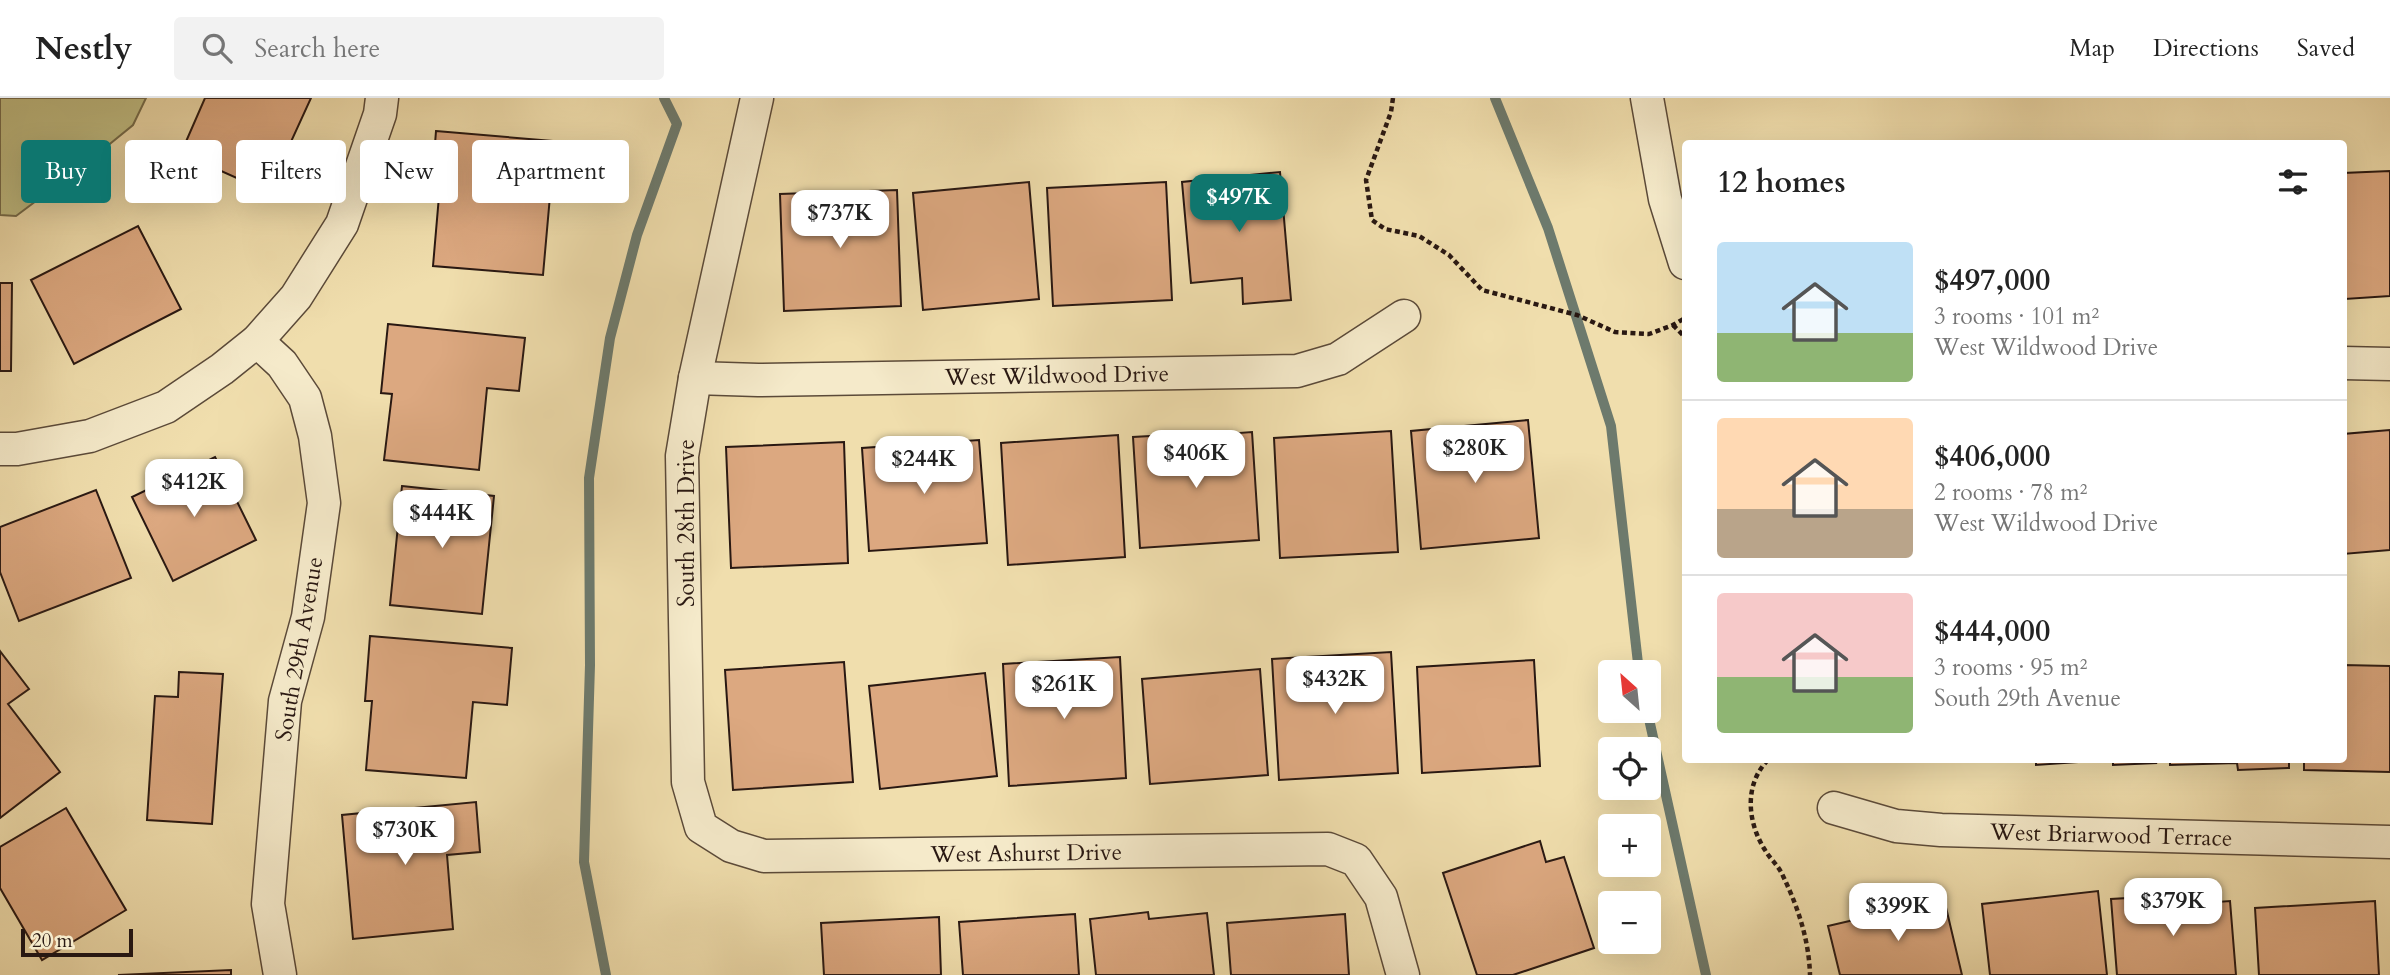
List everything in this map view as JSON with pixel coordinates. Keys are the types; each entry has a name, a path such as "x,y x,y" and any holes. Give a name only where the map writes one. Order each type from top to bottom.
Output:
{"street":[{"path":"0,449 17,449 90,436 166,407 222,369 257,341 296,297 342,224 380,114 382,98"},
{"name":"South 28th Drive","path":"701,827 688,782 682,456 695,377 757,98"},
{"path":"1647,98 1665,199 1682,253"},
{"name":"West Wildwood Drive","path":"695,377 758,380 1297,371 1338,359 1405,316"},
{"name":"South 29th Avenue","path":"257,341 282,364 305,398 315,436 324,503 308,617 285,701 268,904 279,975"},
{"path":"2347,363 2390,364"},
{"name":"West Briarwood Terrace","path":"1834,808 1896,826 1941,830 2390,842"},
{"name":"West Ashurst Drive","path":"701,827 731,846 764,856 1328,849 1356,860 1381,897 1403,975"}],"path":[{"path":"1393,98 1391,113 1366,180 1372,220 1385,229 1419,236 1449,255 1482,290 1577,315 1615,332 1649,334 1682,320"},
{"path":"1674,325 1682,334"},
{"path":"1765,763 1760,768 1751,792 1752,823 1764,849 1782,873 1802,921 1810,975"}],"shaded area":[{"path":"0,98 146,98 133,125 111,143 111,140 21,140 21,203 33,203 16,216 0,215"}],"building":[{"path":"205,98 311,98 292,140 236,140 236,178 222,171 222,140 187,140"},
{"path":"436,131 541,140 472,140 472,203 549,203 543,275 433,266 438,203 458,203 458,140 435,140"},
{"path":"2390,171 2390,296 2347,299 2347,173"},
{"path":"1280,172 1291,300 1243,304 1242,278 1191,283 1182,182"},
{"path":"1029,182 1039,299 923,310 913,193"},
{"path":"1166,182 1172,300 1053,306 1047,188"},
{"path":"897,190 901,306 784,311 780,194"},
{"path":"138,226 181,309 74,364 31,280"},
{"path":"0,283 12,283 11,371 0,371"},
{"path":"388,324 525,338 519,391 487,388 479,470 384,460 392,394 381,393"},
{"path":"1528,420 1539,538 1421,549 1411,431"},
{"path":"2390,430 2390,550 2347,554 2347,434"},
{"path":"1391,431 1398,552 1280,558 1274,438"},
{"path":"1252,432 1259,540 1140,548 1133,437 1186,434 1186,437"},
{"path":"1118,435 1125,557 1008,565 1001,443"},
{"path":"979,440 987,543 869,551 862,448"},
{"path":"844,442 848,563 731,568 726,447"},
{"path":"215,457 256,540 173,581 132,497"},
{"path":"402,486 494,496 482,614 390,605"},
{"path":"96,490 131,578 19,621 0,572 0,527"},
{"path":"370,636 512,648 507,705 473,702 466,778 366,770 372,701 365,701"},
{"path":"0,651 29,689 8,704 60,772 0,818"},
{"path":"1391,652 1398,773 1279,780 1272,659"},
{"path":"1120,657 1126,778 1009,786 1003,664"},
{"path":"1534,660 1540,766 1422,773 1417,667"},
{"path":"844,662 853,782 733,790 725,670"},
{"path":"2347,665 2390,666 2390,772 2304,770 2304,763 2347,763"},
{"path":"1260,669 1268,775 1150,784 1142,679"},
{"path":"179,672 223,674 212,824 147,820 155,696 178,697"},
{"path":"985,673 997,776 880,789 869,686"},
{"path":"2113,763 2156,763 2113,765"},
{"path":"2170,763 2237,763 2170,765"},
{"path":"2237,763 2289,763 2289,768 2238,770"},
{"path":"476,802 480,852 447,855 453,929 353,939 342,815"},
{"path":"66,808 126,910 42,960 0,888 0,847"},
{"path":"1540,841 1546,862 1564,857 1594,948 1513,975 1477,975 1443,873"},
{"path":"2098,891 2107,975 1990,975 1982,904"},
{"path":"2163,896 2164,906 2230,901 2236,975 2117,975 2111,899"},
{"path":"1944,899 1962,975 1840,975 1828,926"},
{"path":"2375,901 2379,975 2259,975 2255,908"},
{"path":"1148,912 1149,919 1207,913 1214,975 1096,975 1090,919"},
{"path":"1075,914 1079,975 963,975 959,922"},
{"path":"1345,914 1349,975 1231,975 1227,923"},
{"path":"939,917 941,975 824,975 821,923"},
{"path":"231,970 231,975 118,975"}],"waterway":[{"path":"606,975 584,862 590,665 589,478 610,338 637,235 677,124 664,98"},
{"path":"1495,98 1548,228 1611,426 1638,660"},
{"path":"1650,723 1706,975"}]}
